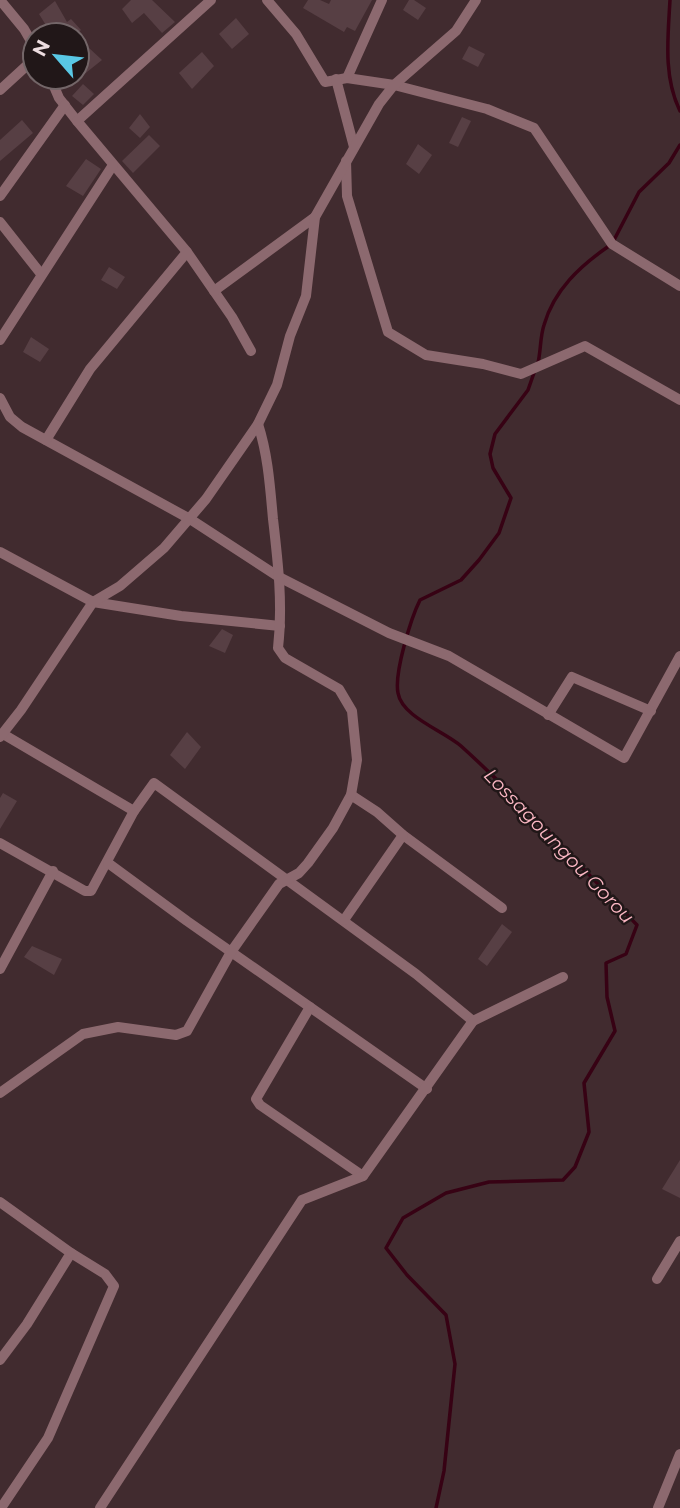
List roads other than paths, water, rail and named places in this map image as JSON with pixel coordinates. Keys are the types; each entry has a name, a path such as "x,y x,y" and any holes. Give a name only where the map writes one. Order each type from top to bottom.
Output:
{"street":[{"path":"16,0 4,4 21,28"},
{"path":"77,121 211,0"},
{"path":"267,0 296,34 325,82 341,79 394,85 487,108 534,128 612,244 680,286"},
{"path":"354,147 341,79 382,0"},
{"path":"134,811 1,736 93,602 120,586 164,548 190,519 258,424 277,385 290,336 306,296 315,217 379,104 394,85 456,32 476,0"},
{"path":"0,90 21,71"},
{"path":"57,91 77,121 187,252 232,317 251,351"},
{"path":"0,197 65,106"},
{"path":"346,160 347,196 388,332 426,355 483,364 521,374 585,346 680,401"},
{"path":"0,340 113,165"},
{"path":"214,291 315,217"},
{"path":"0,222 41,274"},
{"path":"46,440 90,369 187,252"},
{"path":"0,398 10,417 22,427 190,519 279,577 389,633 442,653 624,758 680,656"},
{"path":"0,1093 83,1034 118,1027 176,1035 187,1031 231,952 279,884 299,873 308,863 333,828 351,795 357,760 352,710 339,689 285,658 278,648 279,577 267,452 258,424"},
{"path":"0,552 93,602 181,617 280,626"},
{"path":"548,715 572,677 651,711"},
{"path":"0,843 85,891 91,891 134,811 154,783 344,920 473,1021"},
{"path":"351,795 502,908"},
{"path":"344,920 403,835"},
{"path":"108,863 427,1088"},
{"path":"0,969 52,872"},
{"path":"100,1508 302,1200 363,1176 473,1021 563,977"},
{"path":"310,1007 256,1099 260,1105 363,1176"},
{"path":"0,1202 105,1274 114,1286 48,1438 1,1508"},
{"path":"657,1279 680,1241"},
{"path":"0,1360 27,1324 71,1253"},
{"path":"657,1508 680,1454"}],"waterway":[{"name":"Lossagoungou Gorou","path":"670,0 669,70 680,111"},
{"name":"Lossagoungou Gorou","path":"614,240 639,192 669,163 680,145"},
{"name":"Lossagoungou Gorou","path":"538,363 543,330 554,301 569,280 609,246"},
{"name":"Lossagoungou Gorou","path":"436,1508 444,1471 455,1364 446,1315 407,1275 386,1248 403,1218 446,1193 489,1182 563,1180 575,1167 589,1132 584,1083 615,1031 607,997 606,963 626,954 637,925 506,789 454,740 407,709 398,693 401,660 420,600 461,580 499,533 511,498 493,468 490,454 495,434 528,390 535,370"}]}
